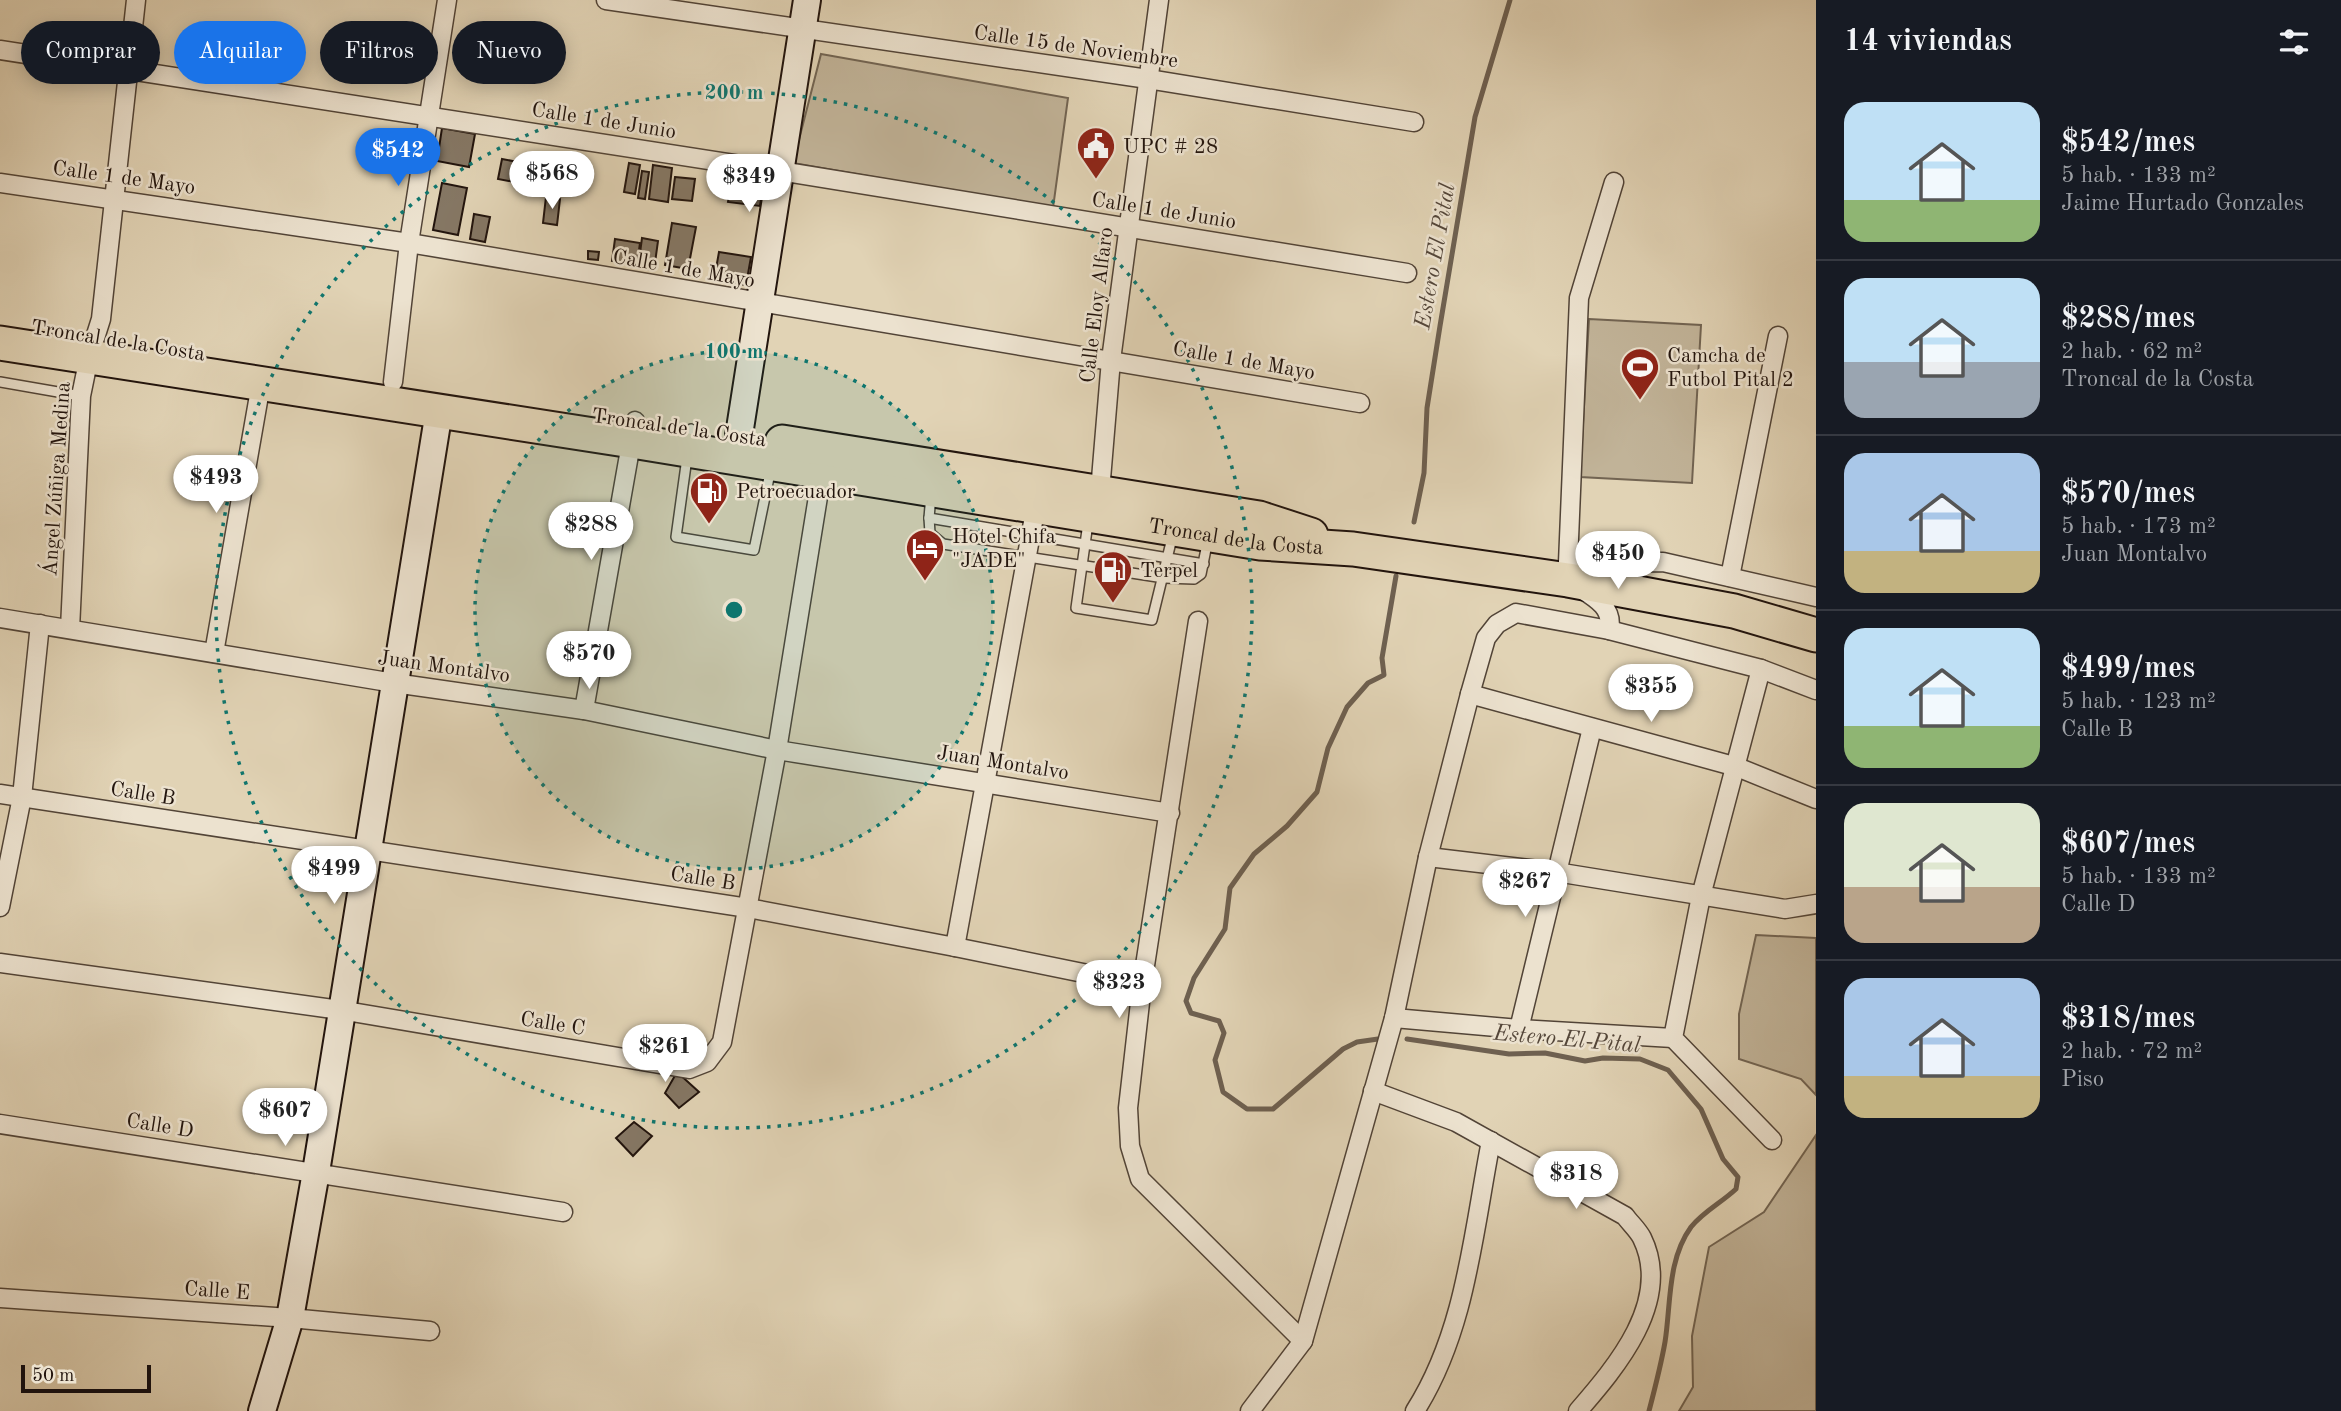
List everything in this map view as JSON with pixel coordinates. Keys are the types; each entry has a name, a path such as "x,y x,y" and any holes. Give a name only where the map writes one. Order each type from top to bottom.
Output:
{"highway":[{"name":"Troncal de la Costa","path":"0,322 92,347 261,384 439,411 634,431"},
{"name":"Troncal de la Costa","path":"0,343 92,347 393,382 690,440 772,463 822,472 930,504 1033,520 1091,516 1259,518 1353,549"},
{"name":"Troncal de la Costa","path":"690,440 739,435 1091,516 1171,544 1206,549 1279,545 1353,549 1568,571 1734,611 1816,635"}],"street":[{"name":"Ángel Zúñiga Medina","path":"134,21 136,0"},
{"path":"393,382 409,243 447,0"},
{"name":"Calle 15 de Noviembre","path":"606,0 1148,79 1414,122"},
{"path":"739,435 807,0"},
{"name":"Calle Eloy Alfaro","path":"1091,516 1159,0"},
{"name":"Calle 1 de Junio","path":"0,50 21,53"},
{"name":"Calle 1 de Junio","path":"160,73 1407,273"},
{"name":"Ángel Zúñiga Medina","path":"70,629 81,396 92,347 102,319 127,84"},
{"path":"1609,630 1610,615 1606,607 1568,571 1579,298 1614,182"},
{"name":"Calle 1 de Mayo","path":"0,183 114,197 409,243 758,304 1360,403"},
{"path":"1730,577 1778,336"},
{"path":"214,653 261,384"},
{"path":"262,1411 290,1318 316,1172 340,1010 439,411"},
{"path":"584,710 634,431"},
{"name":"Calle C","path":"0,963 340,1010 695,1068 712,1058 722,1042 748,908 822,472"},
{"path":"955,947 1033,520"},
{"path":"1568,571 1654,561 1816,597"},
{"path":"1250,1411 1303,1341 1394,1018 1428,857 1486,638 1497,624 1516,613 1609,630 1761,669 1816,690"},
{"name":"Juan Montalvo","path":"0,618 584,710 776,750 1170,813"},
{"path":"1198,621 1142,985 1128,1108 1129,1146 1140,1180 1303,1341"},
{"path":"0,907 22,797 40,624"},
{"path":"1673,1038 1701,896 1761,669"},
{"path":"1470,694 1737,767 1816,799"},
{"path":"1519,1029 1592,728"},
{"name":"Calle B","path":"0,794 748,908 1142,985"},
{"path":"1428,857 1556,872 1786,909 1816,904"},
{"path":"1394,1018 1673,1038 1772,1140"},
{"path":"1373,1091 1456,1122 1491,1141 1625,1216 1642,1238 1651,1287 1634,1335 1616,1366 1578,1411"},
{"name":"Calle D","path":"0,1124 563,1212"},
{"path":"1415,1411 1436,1376 1454,1334 1491,1141"},
{"name":"Calle E","path":"0,1298 290,1318 430,1331"}],"lane":[{"path":"0,382 81,396"},
{"path":"690,440 676,537 754,550 772,463"},
{"path":"930,504 930,533 938,542 1027,558 1164,578 1194,579 1201,574 1206,549"},
{"path":"1091,516 1076,608 1152,620 1171,544"}],"shaded area":[{"path":"821,54 1068,98 1053,208 793,163"},
{"name":"Camcha de Futbol Pital 2","path":"1589,319 1701,325 1692,483 1580,477"},
{"path":"1756,935 1816,938 1816,1095 1801,1079 1739,1059 1739,1014"},
{"path":"1816,1135 1816,1411 1679,1411 1693,1387 1692,1336 1709,1247 1764,1212"}],"building":[{"path":"442,128 475,134 469,167 437,161"},
{"path":"551,155 565,158 563,169 549,167"},
{"path":"502,159 523,163 520,183 498,179"},
{"path":"629,163 640,165 635,194 624,192"},
{"path":"653,165 672,168 668,202 649,199"},
{"path":"642,171 649,172 645,199 638,198"},
{"path":"733,174 764,178 760,206 728,202"},
{"path":"675,177 695,179 692,201 672,199"},
{"path":"442,183 467,188 458,235 433,230"},
{"path":"546,197 560,199 557,225 543,223"},
{"path":"474,214 490,217 485,242 470,239"},
{"path":"672,223 696,227 688,269 665,265"},
{"path":"642,238 658,241 654,270 638,268"},
{"path":"615,239 640,243 637,265 612,261"},
{"path":"588,251 599,252 598,260 588,259"},
{"path":"719,252 751,257 746,285 714,280"},
{"path":"677,1072 699,1092 679,1108 665,1093"},
{"path":"634,1122 652,1136 633,1156 616,1138"}],"waterway":[{"name":"Estero El Pital","path":"1414,522 1424,473 1427,408 1475,117 1510,0"},
{"name":"Estero El Pital","path":"1385,1038 1357,1042 1343,1049 1273,1109 1247,1109 1223,1092 1215,1060 1224,1033 1219,1021 1191,1013 1186,1001 1194,978 1225,929 1230,888 1254,854 1287,826 1317,792 1328,748 1347,707 1368,683 1384,675 1382,658 1396,576"},
{"name":"Estero El Pital","path":"1407,1039 1509,1054 1545,1053 1585,1061 1603,1058 1640,1059 1668,1070 1701,1109 1723,1159 1738,1177 1736,1189 1696,1221 1683,1240 1671,1283 1665,1342 1649,1411"}],"place":[{"name":"UPC # 28","path":"1096,180"},
{"name":"Camcha de Futbol Pital 2","path":"1640,401"},
{"name":"Petroecuador","path":"709,525"},
{"name":"Hotel Chifa \"JADE\"","path":"925,582"},
{"name":"Terpel","path":"1113,604"}]}
